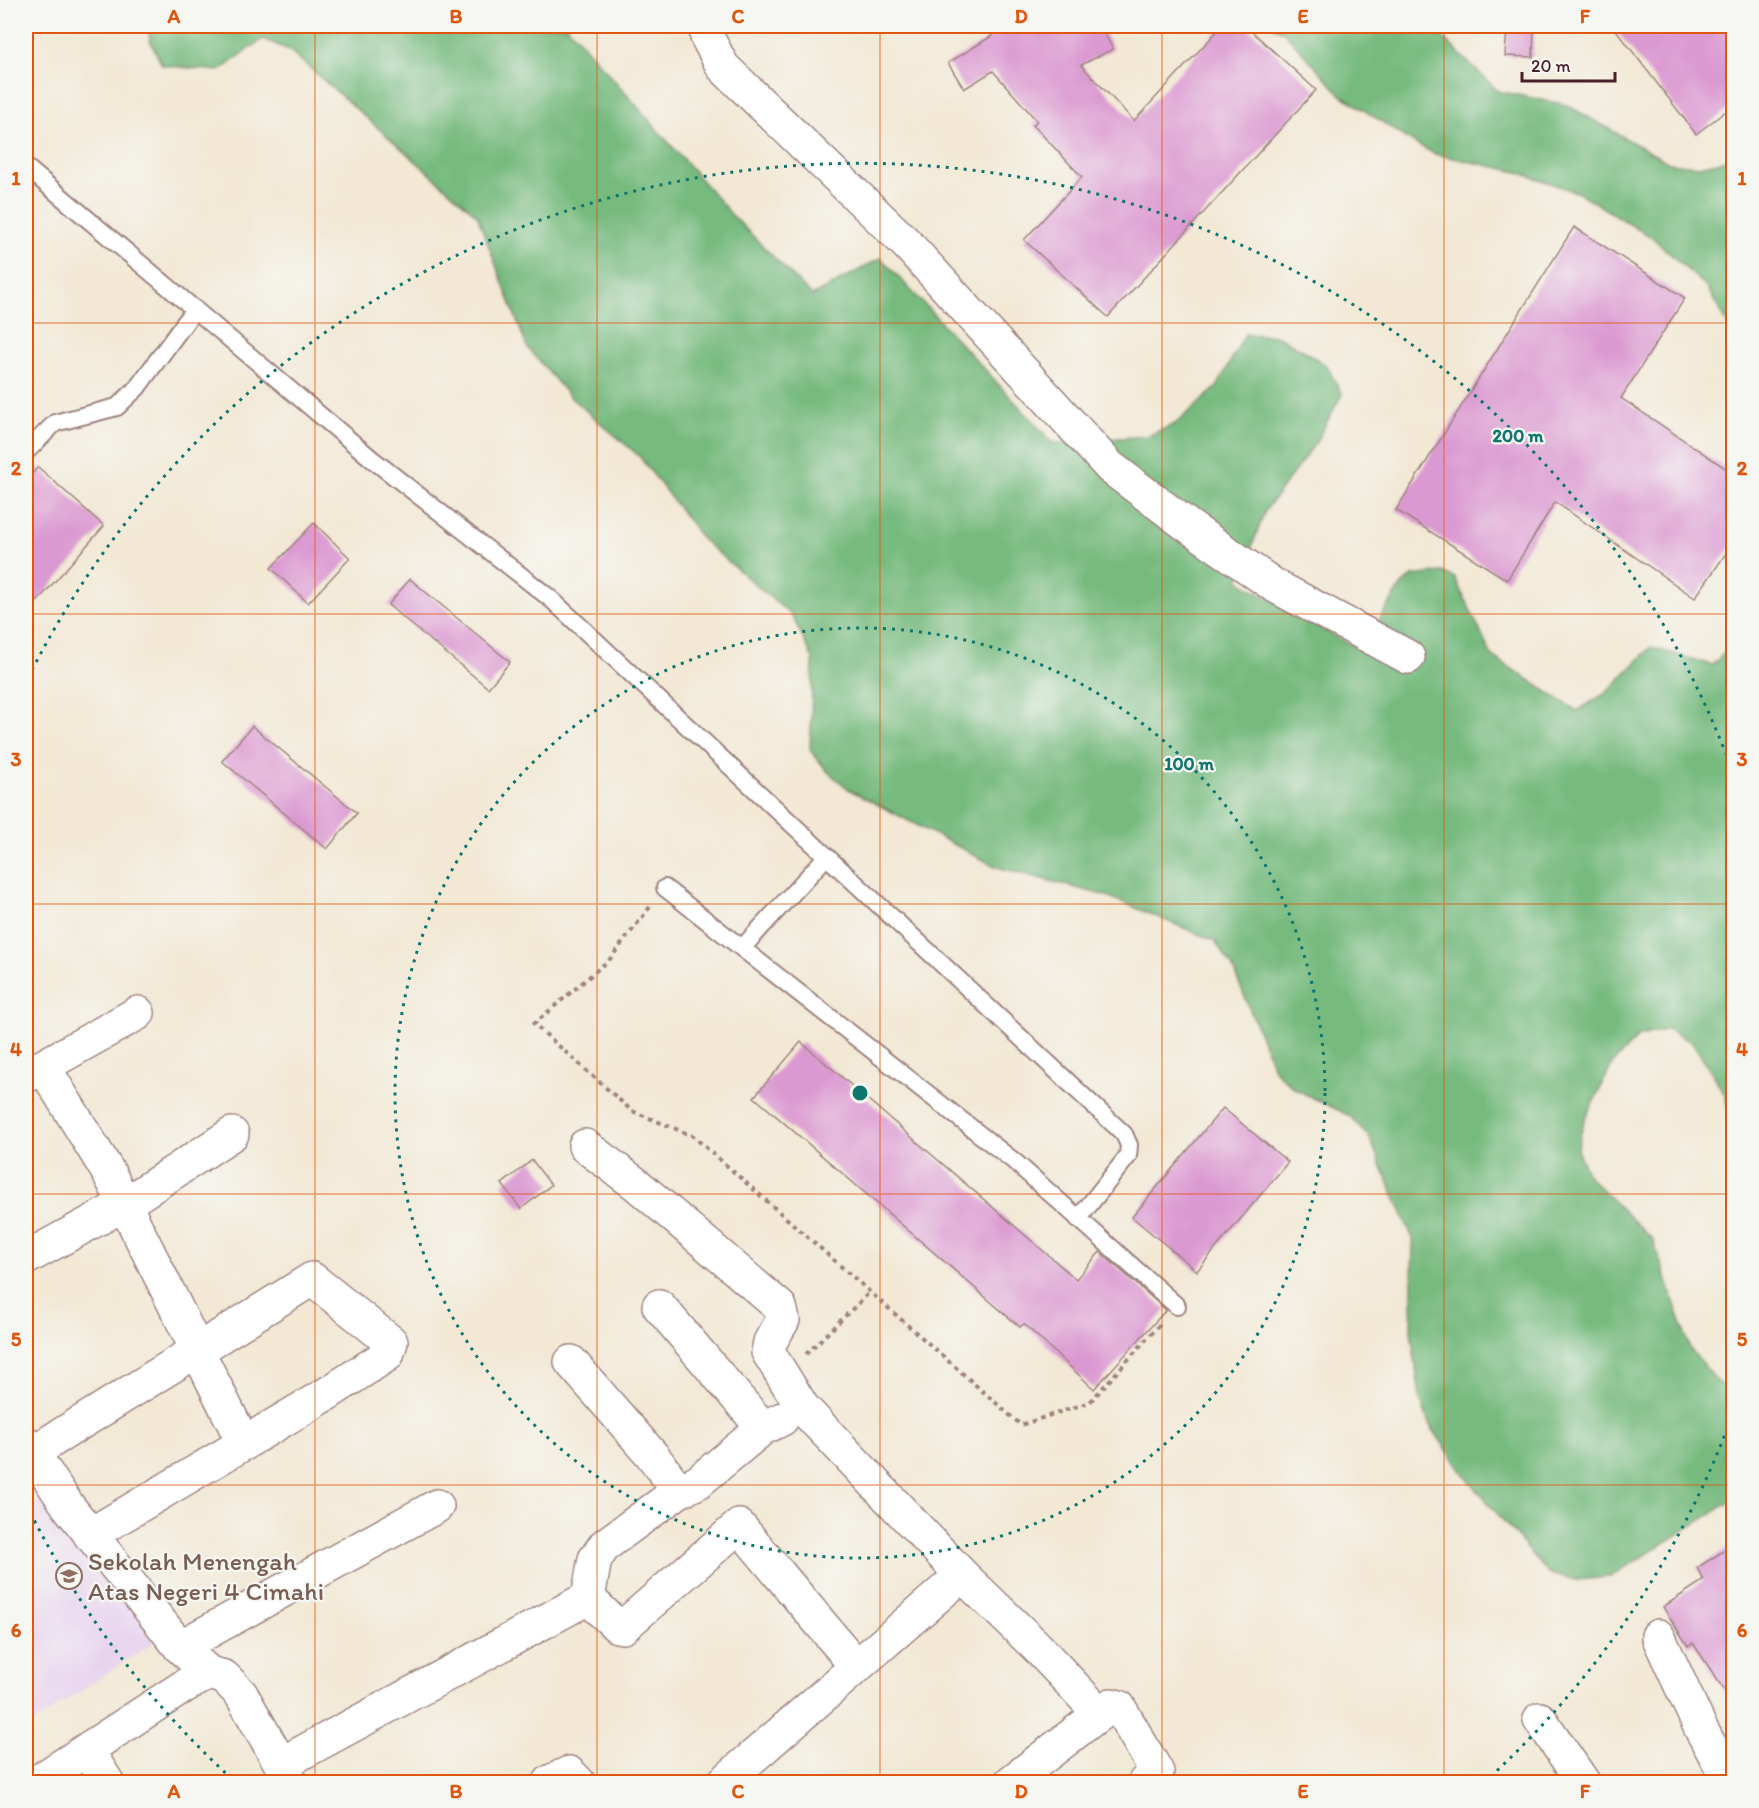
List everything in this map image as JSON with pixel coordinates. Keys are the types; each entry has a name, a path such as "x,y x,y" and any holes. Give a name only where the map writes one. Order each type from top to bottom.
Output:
{"street":[{"path":"705,26 707,37 723,67 906,243 1110,467 1187,525 1275,586 1408,657"},
{"path":"138,1013 34,1071 125,1204 244,1444"},
{"path":"26,1258 125,1204 232,1134"},
{"path":"585,1146 636,1184 780,1307 783,1320 770,1342 768,1352 803,1408 962,1575 1036,1646 1100,1714"},
{"path":"90,1534 244,1444 387,1355 391,1342 312,1280 197,1352 29,1448 90,1534 180,1647 209,1673 224,1677 241,1694 286,1773 588,1598 595,1559 599,1551 679,1491 698,1482 763,1428 803,1408"},
{"path":"659,1306 763,1428"},
{"path":"572,1362 652,1455 679,1491"},
{"path":"180,1647 437,1506"},
{"path":"588,1598 617,1626 623,1627 739,1526 857,1667"},
{"path":"724,1782 962,1575"},
{"path":"1658,1636 1701,1729 1730,1782"},
{"path":"37,1782 186,1685 209,1673"},
{"path":"1011,1782 1111,1705 1119,1707 1155,1779"},
{"path":"1540,1719 1583,1782"},
{"path":"87,1750 107,1782"},
{"path":"550,1782 569,1773 578,1782"}],"lane":[{"path":"26,167 372,459 550,599 1124,1134 1129,1145 1128,1156 1078,1219"},
{"path":"26,452 55,423 117,407 137,388 195,309"},
{"path":"742,948 826,857"},
{"path":"665,888 1015,1162 1177,1306"}],"path":[{"path":"665,888 610,959 534,1024 632,1111 693,1136 1021,1425 1090,1402 1177,1306"},
{"path":"784,1376 870,1292"}],"shaded area":[{"name":"Sekolah Menengah Atas Negeri 4 Cimahi","path":"55,1490 155,1641 26,1728 26,1511"}],"green space":[{"path":"148,26 567,26 731,214 812,296 881,258 1053,443 1147,436 1175,424 1217,387 1245,334 1278,336 1327,366 1342,394 1316,442 1265,511 1239,581 1360,650 1401,586 1412,576 1442,572 1455,578 1492,656 1577,711 1606,693 1651,647 1712,665 1733,644 1733,1197 1730,1184 1731,1123 1725,1095 1693,1043 1668,1029 1639,1036 1613,1063 1584,1121 1577,1150 1589,1177 1653,1240 1690,1349 1733,1400 1733,1500 1610,1577 1577,1580 1549,1574 1465,1476 1429,1424 1420,1398 1411,1331 1413,1239 1369,1137 1350,1116 1295,1089 1275,1071 1232,966 1215,941 1107,896 997,867 850,790 828,772 810,750 813,659 792,616 703,540 639,456 570,397 527,347 477,215 289,50 263,39 219,71 162,65 150,40"},
{"path":"1273,26 1431,26 1498,91 1567,105 1669,163 1698,166 1733,159 1733,333 1707,288 1654,239 1579,193 1518,172 1435,154 1411,141 1341,95 1284,32"}],"building":[{"path":"986,26 1100,26 1113,49 1081,65 1134,121 1222,26 1246,26 1316,90 1108,317 1024,240 1082,177 1033,125 1037,121 993,71 964,89 948,63 992,36"},
{"path":"1507,26 1534,26 1533,57 1505,56"},
{"path":"1613,26 1734,26 1734,105 1696,134"},
{"path":"1574,227 1685,298 1621,398 1734,474 1734,542 1695,598 1555,502 1507,580 1396,510"},
{"path":"38,467 104,526 26,614 26,481"},
{"path":"314,523 350,558 308,603 271,568"},
{"path":"410,579 510,662 488,688 388,605"},
{"path":"252,726 357,813 327,849 222,761"},
{"path":"801,1042 1076,1279 1100,1252 1166,1310 1094,1389 1024,1324 1020,1327 754,1097"},
{"path":"1223,1108 1288,1162 1197,1271 1132,1217"},
{"path":"532,1160 551,1185 521,1209 502,1184"},
{"path":"1734,1544 1734,1705 1693,1643 1688,1646 1663,1607 1704,1580 1697,1568"}],"place":[{"name":"Sekolah Menengah Atas Negeri 4 Cimahi","path":"69,1576"}]}
